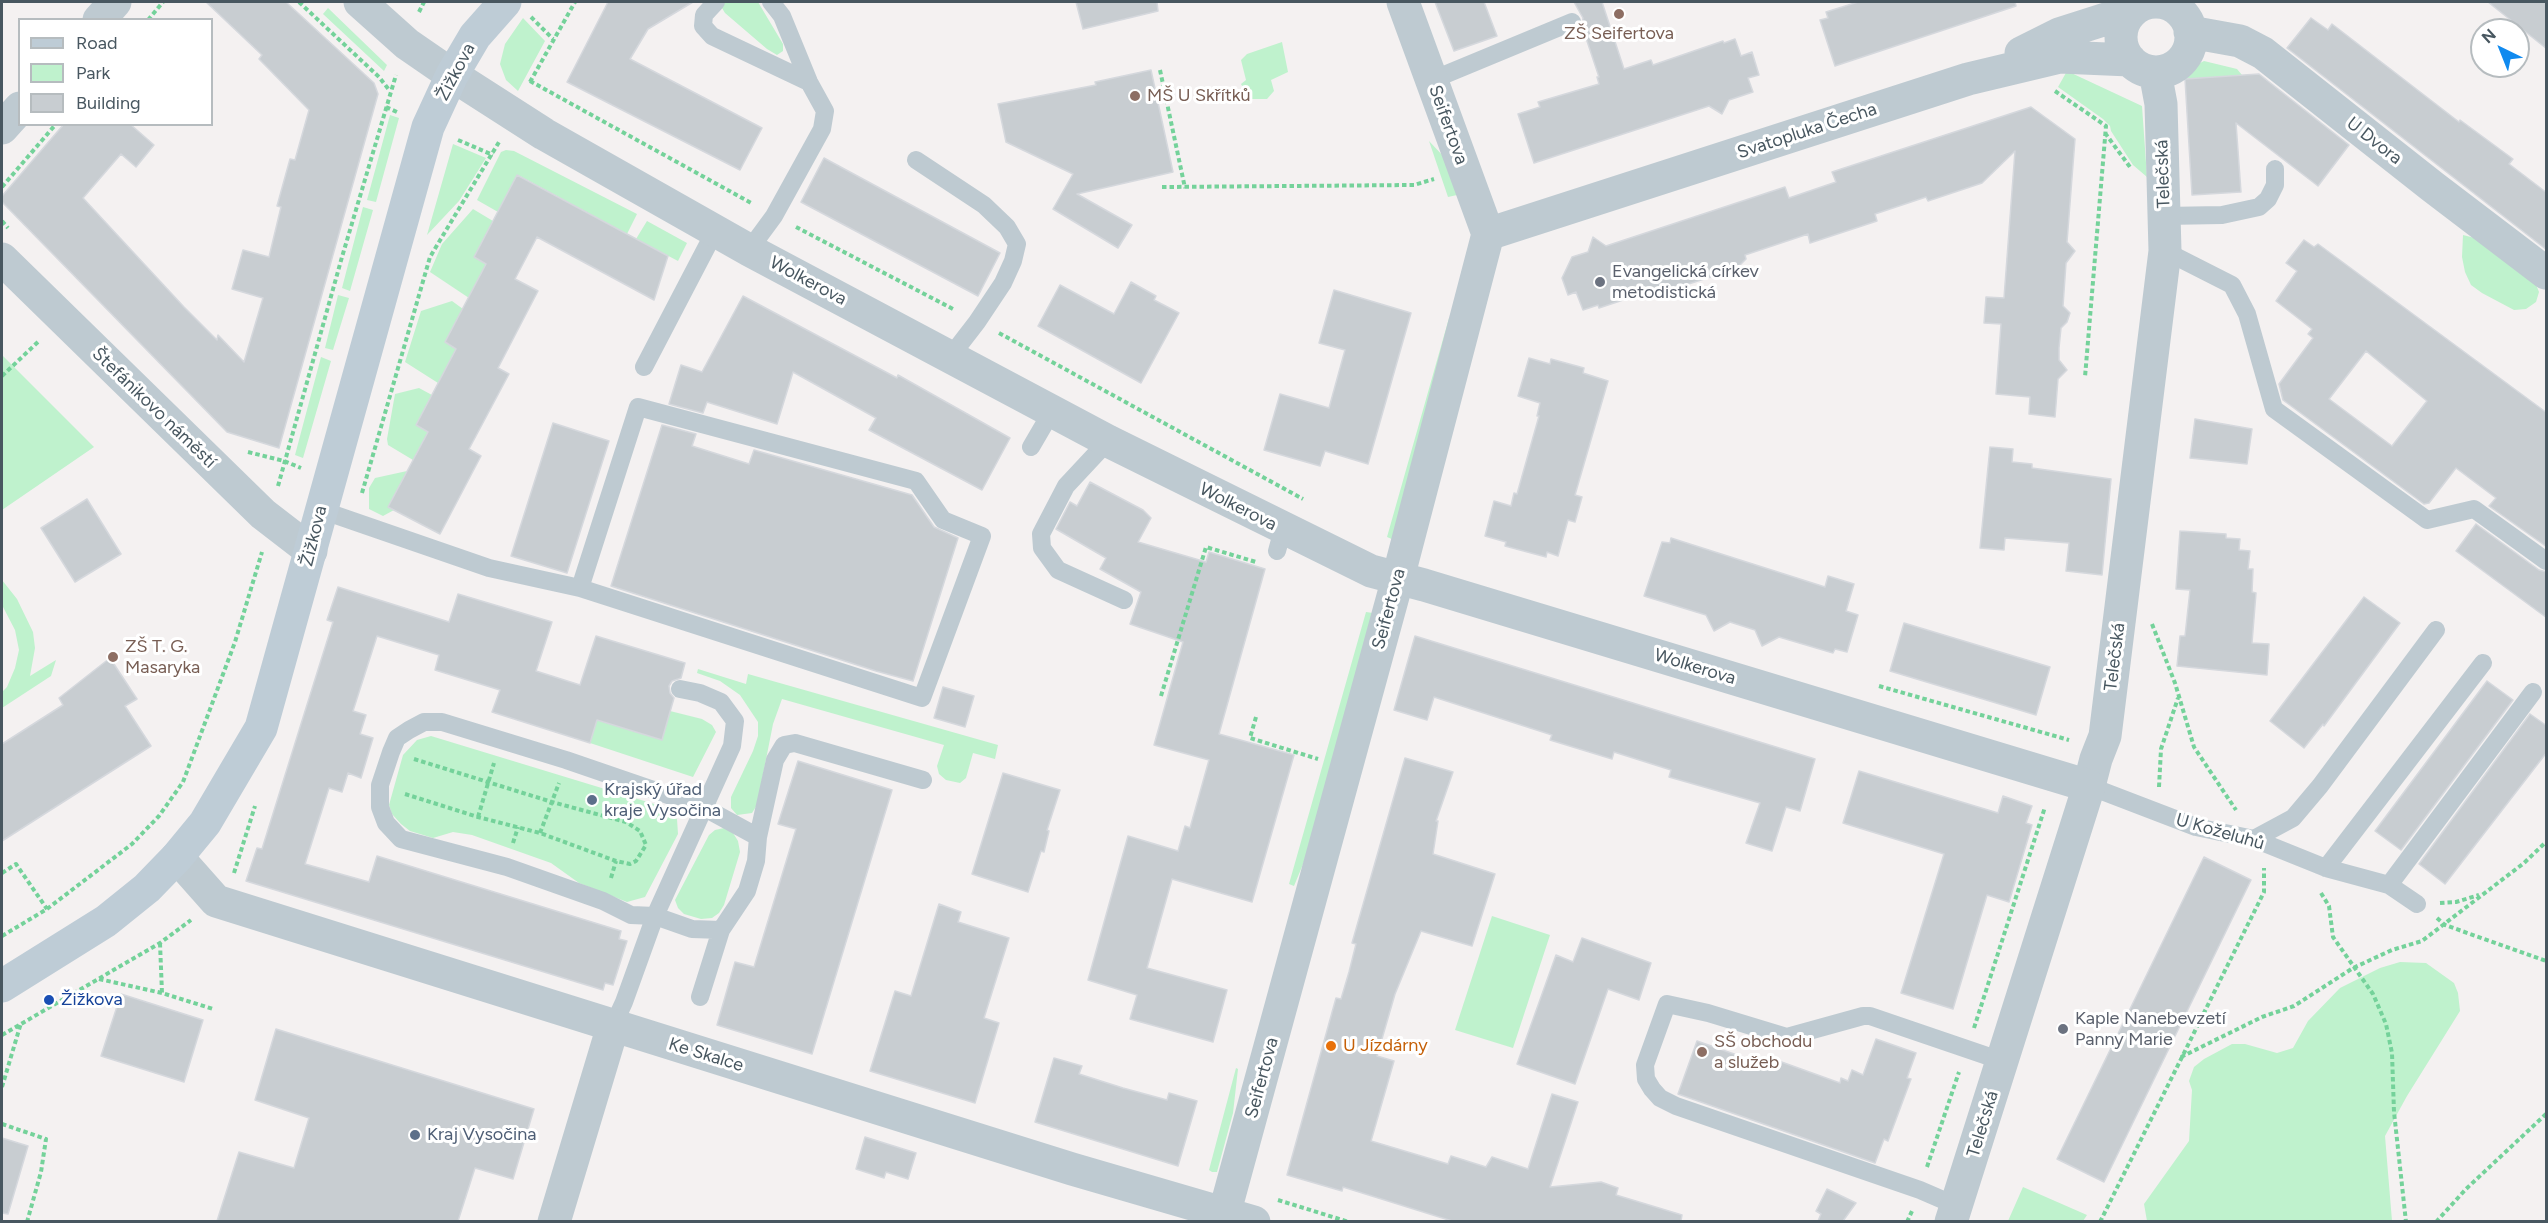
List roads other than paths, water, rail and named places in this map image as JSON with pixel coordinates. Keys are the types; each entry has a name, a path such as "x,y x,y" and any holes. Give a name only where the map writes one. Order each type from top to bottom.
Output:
{"main road":[{"name":"Žižkova","path":"2,986 106,921 147,888 177,857 204,823 261,728 428,127 452,75 475,36 514,5"}],"street":[{"path":"101,18 115,2"},
{"name":"Wolkerova","path":"360,2 407,44 544,134 749,250 1108,441 1280,540 1371,571 2089,786"},
{"name":"Seifertova","path":"1233,1218 1488,234 1403,2"},
{"path":"2168,10 2190,42 2182,60 2174,66 2143,66 2122,44 2123,25 2168,10"},
{"path":"1968,79 2059,34 2168,10"},
{"name":"U Dvora","path":"2168,10 2240,40 2263,53 2547,273"},
{"name":"Svatopluka Čecha","path":"1488,234 1968,79 2060,57 2143,66"},
{"name":"Telečská","path":"1954,1214 2105,736 2165,250 2161,104 2143,66"},
{"path":"2,128 18,110"},
{"name":"Štefánikovo náměstí","path":"2,259 271,521 311,551"},
{"name":"Ke Skalce","path":"177,857 216,901 1233,1218"},
{"path":"554,1221 613,1026"}],"lane":[{"path":"716,2 704,15 703,26 712,36 808,82"},
{"path":"749,250 774,216 822,129 825,111 808,82 782,16 771,2"},
{"path":"1432,80 1572,22"},
{"path":"916,160 984,205 1007,227 1017,244 1013,261 1002,283 977,322 950,357"},
{"path":"2164,216 2222,215 2259,207 2268,199 2275,185 2275,169"},
{"path":"644,367 715,231"},
{"path":"2165,250 2232,285 2247,314 2274,409 2427,520 2474,509 2547,561"},
{"path":"321,510 489,568 580,588 922,698 982,536 943,520 916,481 638,407 580,588"},
{"path":"1031,447 1052,411"},
{"path":"1108,441 1066,486 1041,534 1042,548 1058,570 1125,600"},
{"path":"2254,839 2293,818 2320,786 2436,630"},
{"path":"2326,868 2482,663"},
{"path":"613,1026 655,916 732,746 735,721 721,702 700,693 680,689"},
{"path":"2389,885 2533,692"},
{"path":"721,930 692,929 655,916 631,915 603,901 507,867 401,838 386,823 380,807 380,786 391,752 397,738 424,722 442,722 703,807 758,837"},
{"path":"700,997 721,930 747,891 756,861 758,837 775,760 784,745 795,743 923,780"},
{"name":"U Koželuhů","path":"2089,786 2196,827 2254,839 2326,868 2389,885 2417,903"},
{"path":"1954,1214 1920,1190 1676,1106 1660,1098 1652,1089 1646,1079 1645,1065 1667,1004 1707,1013 1787,1037 1870,1016 2002,1061"}],"place":[{"name":"ZŠ Seifertova","path":"1619,14"},
{"name":"MŠ U Skřítků","path":"1135,96"},
{"name":"Evangelická církev metodistická","path":"1600,282"},
{"name":"ZŠ T. G. Masaryka","path":"113,657"},
{"name":"Krajský úřad kraje Vysočina","path":"592,800"},
{"name":"Žižkova","path":"49,1000"},
{"name":"Kaple Nanebevzetí Panny Marie","path":"2063,1029"},
{"name":"U Jízdárny","path":"1331,1046"},
{"name":"SŠ obchodu a služeb","path":"1702,1052"},
{"name":"Kraj Vysočina","path":"415,1135"}]}
